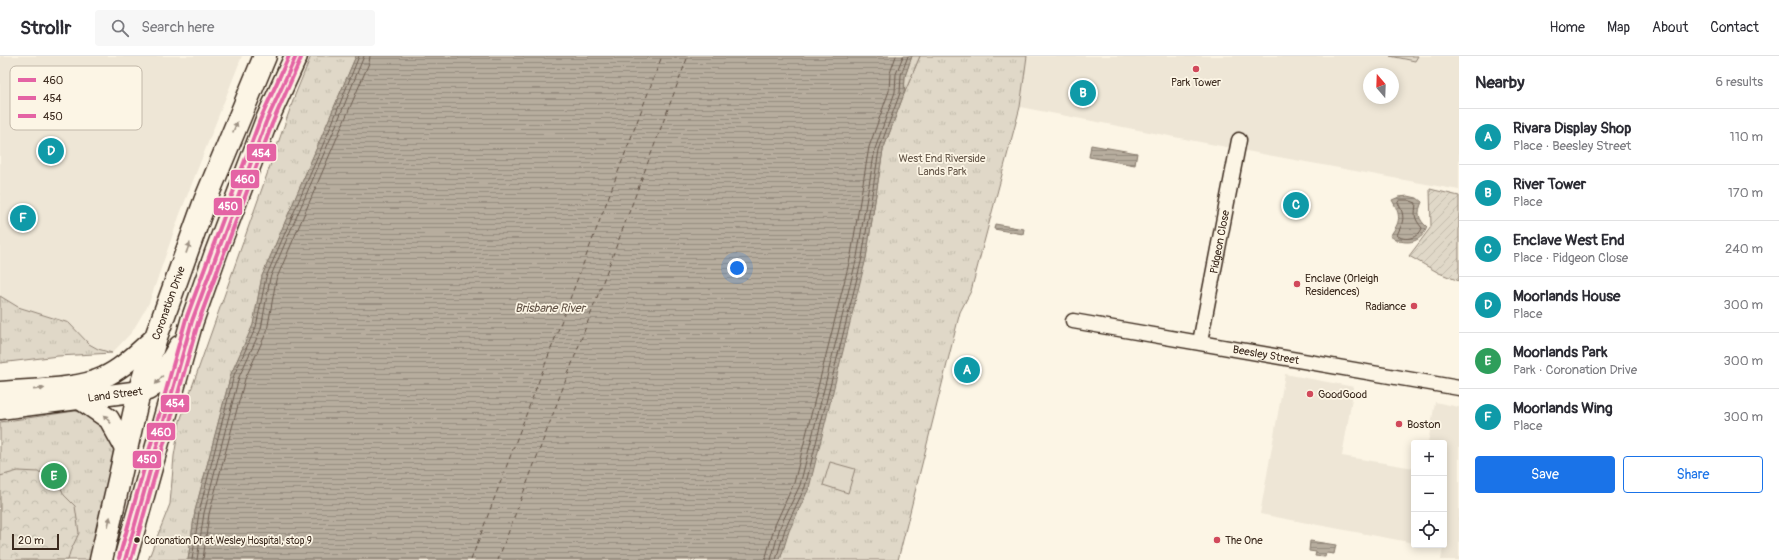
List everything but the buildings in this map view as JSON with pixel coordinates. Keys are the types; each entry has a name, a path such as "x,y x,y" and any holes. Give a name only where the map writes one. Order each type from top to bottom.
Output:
{"highway":[{"name":"Coronation Drive","path":"101,560 125,448 139,392 156,337 205,202 264,56"},
{"path":"125,560 192,321 216,253 266,122 296,56"}],"main road":[{"name":"Land Street","path":"0,409 148,390 158,384 173,359 192,321"},
{"name":"Land Street","path":"0,392 70,386 95,380 117,369 156,337"},
{"path":"80,399 109,419 125,448"}],"street":[{"name":"Pidgeon Close","path":"1200,342 1239,140"},
{"name":"Beesley Street","path":"1073,321 1459,388"}],"shaded area":[{"path":"0,56 242,56 180,214 149,303 132,332 112,353 98,349 89,344 69,323 18,307 0,296"},
{"path":"1027,56 1390,56 1415,61 1418,56 1459,56 1459,190 1262,154 1020,107"},
{"path":"1285,374 1354,387 1342,456 1411,468 1411,542 1260,514"},
{"path":"1435,402 1459,407 1459,560 1441,560 1443,548 1447,548 1447,440 1429,440"}],"green space":[{"path":"311,56 356,56 262,276 253,325 231,374 195,511 188,560 148,560 170,504 174,456 180,421 295,95"},
{"path":"912,56 920,56 904,94 905,76"},
{"name":"West End Riverside Lands Park","path":"920,56 1027,56 1020,107 971,291 960,312 898,560 780,560 866,258 883,150"},
{"path":"1390,56 1418,56 1415,61"},
{"path":"1430,189 1459,196 1459,281 1439,273 1409,256 1431,227"},
{"path":"0,296 18,307 69,323 89,344 98,349 112,353 58,356 0,363"},
{"path":"75,411 93,415 114,441 113,457 104,496 93,560 0,560 0,422"},
{"path":"830,462 855,469 848,493 823,485"},
{"path":"18,471 39,472 56,477 64,495 75,506 79,533 68,560 0,560 0,476"}],"water":[{"name":"Brisbane River","path":"356,56 912,56 905,76 904,94 883,150 866,258 809,488 789,531 780,560 188,560 195,511 231,374 253,325 262,276"},
{"path":"1091,145 1137,153 1135,165 1089,157"},
{"path":"1408,196 1417,198 1422,202 1419,209 1419,216 1427,227 1421,237 1412,242 1401,241 1390,236 1398,222 1397,210 1392,200 1399,197"},
{"path":"995,224 1024,229 1023,234 994,229"},
{"path":"1310,541 1336,545 1334,554 1326,553 1325,557 1315,556 1316,552 1309,551"}],"ferry route":[{"path":"471,560 662,56"},
{"path":"498,560 688,56"}],"transit line":[{"name":"450","path":"119,558 186,319 260,120 289,56"},
{"name":"460","path":"125,560 192,321 266,122 296,56"},
{"name":"454","path":"131,560 198,323 272,124 301,58"}],"place":[{"name":"Park Tower","path":"1196,69"},
{"name":"River Tower","path":"1083,93"},
{"name":"Moorlands House","path":"51,151"},
{"name":"Enclave West End","path":"1296,205"},
{"name":"Moorlands Wing","path":"23,218"},
{"name":"Enclave (Orleigh Residences)","path":"1297,284"},
{"name":"Radiance","path":"1414,306"},
{"name":"Rivara Display Shop","path":"967,370"},
{"name":"GoodGood","path":"1310,394"},
{"name":"Boston","path":"1399,424"},
{"name":"Moorlands Park","path":"54,476"},
{"name":"Coronation Dr at Wesley Hospital, stop 9","path":"137,540"},
{"name":"The One","path":"1217,540"}]}
